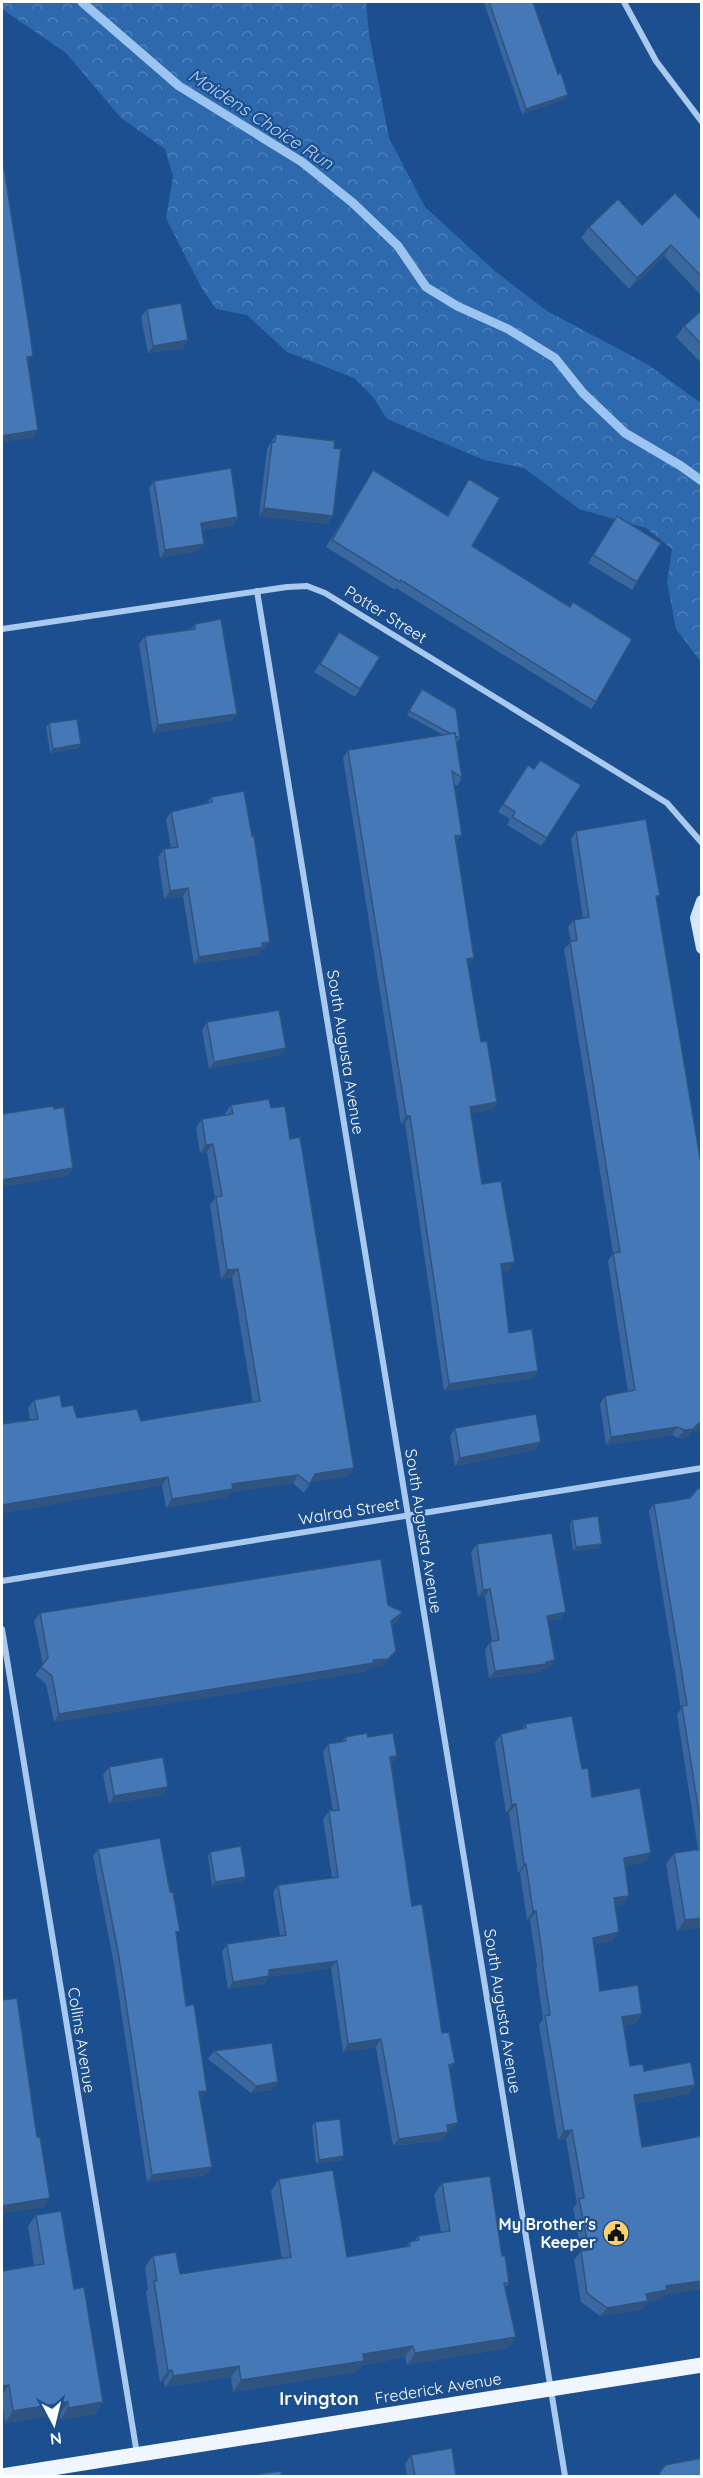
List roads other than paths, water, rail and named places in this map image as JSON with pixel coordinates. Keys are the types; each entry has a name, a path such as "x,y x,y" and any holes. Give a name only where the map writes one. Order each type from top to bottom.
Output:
{"main road":[{"name":"Frederick Avenue","path":"2,2476 702,2365"}],"street":[{"path":"624,2 656,61 702,122"},
{"name":"Potter Street","path":"2,629 256,591 307,586 325,593 667,803 702,843"},
{"name":"South Augusta Avenue","path":"256,591 566,2476"},
{"path":"702,900 696,918 702,948"},
{"name":"Walrad Street","path":"2,1581 702,1468"},
{"name":"Collins Avenue","path":"2,1629 137,2454"}],"waterway":[{"name":"Maidens Choice Run","path":"82,2 179,86 302,162 353,203 398,246 426,287 457,306 508,329 555,358 583,393 625,433 702,481"}],"place":[{"name":"My Brother's Keeper","path":"616,2233"}],"district":[{"name":"Irvington","path":"319,2398"}]}
